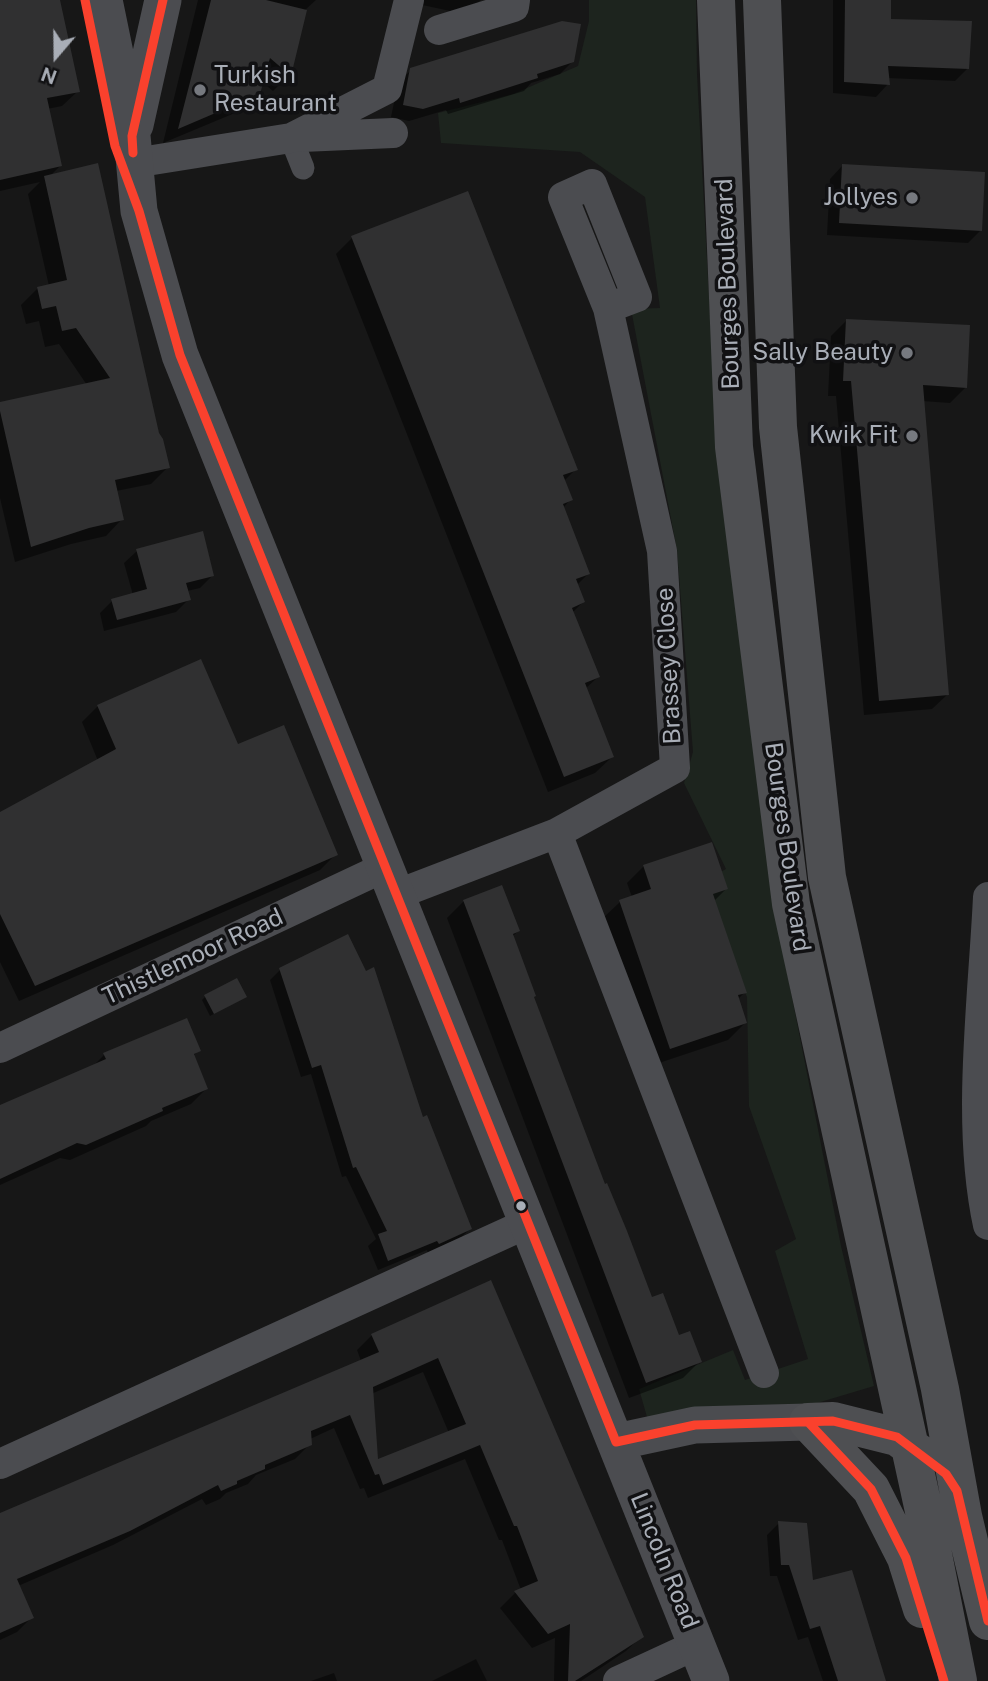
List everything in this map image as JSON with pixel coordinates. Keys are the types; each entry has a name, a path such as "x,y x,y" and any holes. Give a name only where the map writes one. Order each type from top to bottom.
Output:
{"main road":[{"name":"Bourges Boulevard","path":"716,0 734,447 791,904 910,1446 958,1681"},
{"name":"Bourges Boulevard","path":"762,0 778,427 827,877 940,1389 957,1491 988,1621"},
{"path":"808,1422 833,1421 897,1437 946,1474 957,1491"},
{"path":"808,1422 871,1489 906,1558 944,1681"}],"street":[{"name":"Lincoln Road","path":"104,0 133,150 139,211 180,355 712,1681"},
{"path":"163,0 133,150 393,133"},
{"path":"291,138 387,89 409,0"},
{"path":"439,30 514,6 515,0"},
{"path":"291,138 303,168"},
{"name":"Brassey Close","path":"392,880 557,833 675,768 662,551 608,308"},
{"path":"557,833 764,1373"},
{"name":"Thistlemoor Road","path":"0,1048 392,880"},
{"path":"988,897 978,1090 978,1164 988,1225"},
{"path":"0,1464 528,1223"},
{"path":"616,1442 695,1425 808,1422"},
{"path":"618,1681 698,1644"}],"shaded area":[{"path":"589,0 696,0 697,74 710,317 775,911 841,1246 874,1386 787,1412 649,1424 639,1389 733,1350 745,1380 808,1359 775,1251 796,1239 749,1106 747,997 701,883 726,869 684,783 693,752 677,550 631,309 660,308 645,197 580,152 441,143 438,113 513,94 578,66 589,21"}],"building":[{"path":"0,0 60,0 80,92 47,98 62,166 0,180"},
{"path":"211,0 266,0 307,10 291,76 270,58 260,94 178,129"},
{"path":"845,0 891,0 891,19 972,21 969,69 888,66 890,85 844,82"},
{"path":"562,21 581,24 574,62 537,74 538,78 460,103 459,98 423,109 403,105 410,68"},
{"path":"98,163 159,433 170,468 115,480 124,520 31,547 0,402 110,378 76,328 62,331 56,306 42,309 37,287 67,280 44,176"},
{"name":"Jollyes","path":"842,164 985,172 982,231 839,223"},
{"path":"468,191 578,470 563,475 573,500 563,504 590,574 576,579 585,602 572,608 600,677 585,683 614,757 564,777 351,236"},
{"path":"846,319 970,325 967,388 923,385 949,695 879,701 851,381 843,381"},
{"path":"203,531 214,576 186,583 191,600 117,620 111,599 147,589 136,549"},
{"path":"201,659 238,744 284,725 338,855 35,986 0,914 0,812 116,749 97,705"},
{"path":"712,842 728,889 713,894 747,993 738,995 747,1023 670,1049 619,900 651,889 643,865"},
{"path":"502,885 520,931 513,934 536,996 534,997 605,1184 607,1183 627,1231 652,1297 663,1293 679,1335 690,1331 702,1362 646,1383 463,900"},
{"path":"348,934 366,971 374,967 423,1117 427,1115 472,1229 439,1244 437,1241 388,1261 378,1234 387,1231 356,1167 353,1168 321,1065 312,1068 279,968"},
{"path":"237,978 247,997 214,1014 204,995"},
{"path":"187,1018 201,1051 194,1054 208,1089 86,1145 77,1143 0,1179 0,1105 106,1059 103,1053"},
{"path":"491,1280 644,1637 575,1681 568,1681 570,1624 548,1634 514,1591 538,1581 517,1526 514,1526 480,1445 383,1485 379,1474 375,1475 350,1415 311,1431 312,1445 265,1465 265,1469 237,1481 237,1484 221,1491 218,1485 130,1531 17,1579 34,1618 0,1633 0,1513 379,1352 371,1334","holes":["438,1358 466,1424 378,1459 373,1387"]},
{"path":"778,1521 807,1523 813,1580 852,1570 886,1681 838,1681 820,1626 810,1629 789,1565 781,1565"}],"transit line":[{"path":"85,0 115,146 139,211 180,355 616,1442"},
{"path":"133,153 132,136 163,0"},
{"path":"616,1442 695,1425 833,1421 897,1437 946,1474 957,1491 988,1621"},
{"path":"808,1422 871,1489 906,1558 944,1681"}],"place":[{"name":"Turkish Restaurant","path":"200,90"},
{"name":"Jollyes","path":"912,198"},
{"name":"Sally Beauty","path":"907,353"},
{"name":"Kwik Fit","path":"912,436"}]}
